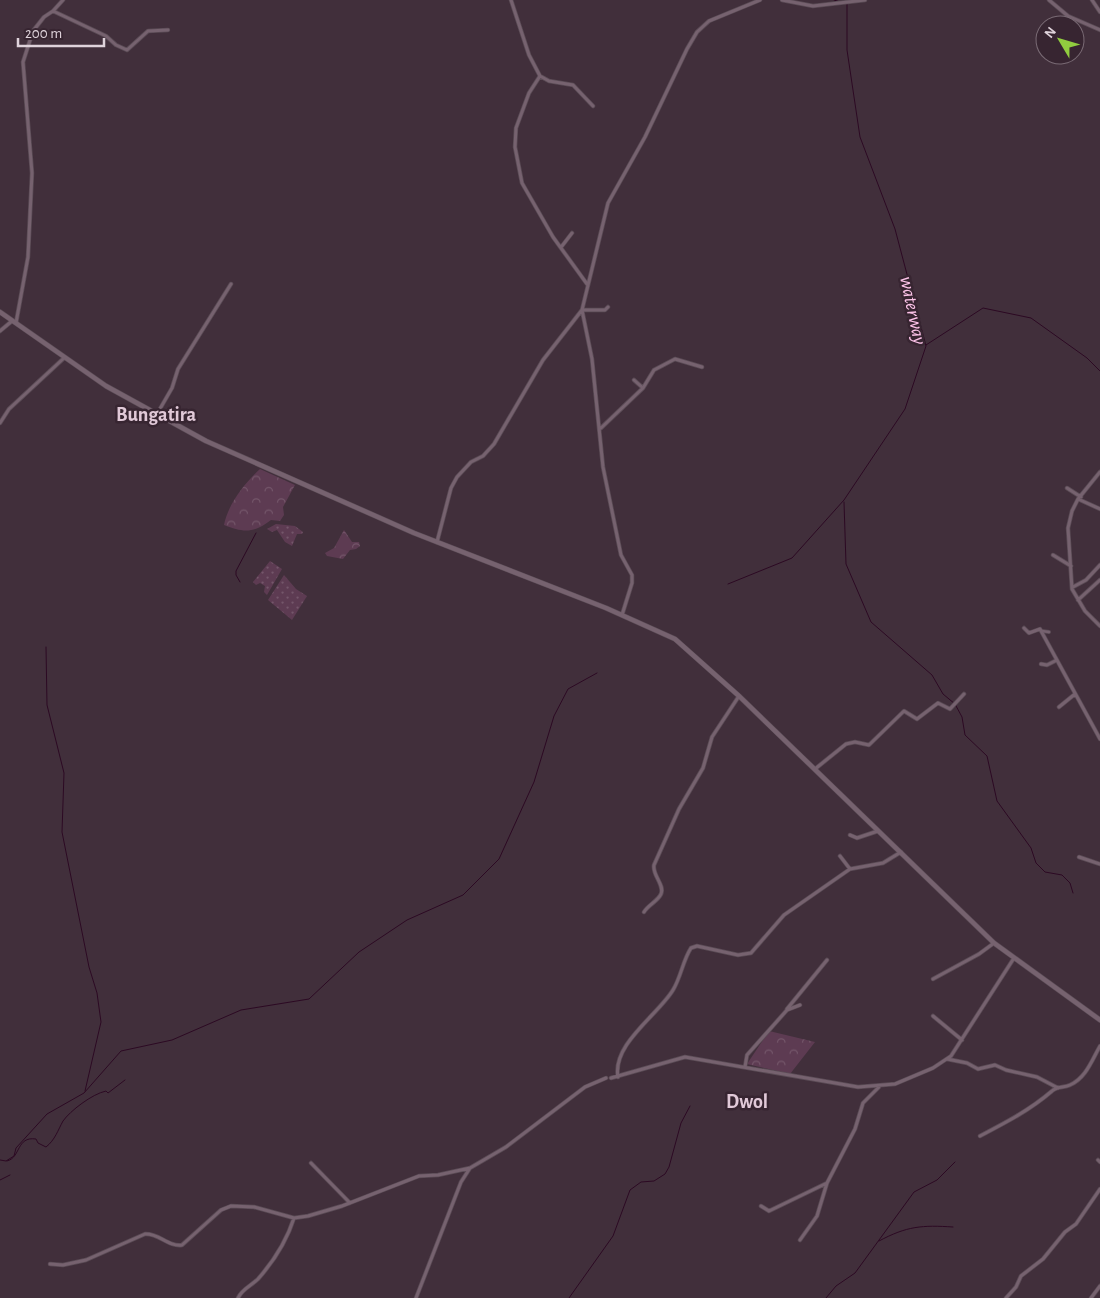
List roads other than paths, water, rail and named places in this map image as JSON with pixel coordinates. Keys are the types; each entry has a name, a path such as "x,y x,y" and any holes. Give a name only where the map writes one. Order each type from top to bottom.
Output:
{"street":[{"path":"0,331 15,322 28,257 32,173 22,62 33,31 44,17 53,11 63,0"},
{"path":"511,0 527,48 540,76 549,81 573,85 593,106"},
{"path":"622,615 632,577 620,555 603,467 592,359 582,310 608,203 647,133 687,49 697,32 712,19 760,0"},
{"path":"782,0 813,6 865,0"},
{"path":"1049,0 1068,16 1100,30"},
{"path":"1092,0 1100,12"},
{"path":"53,11 106,36 116,45 127,50 148,31 168,30"},
{"path":"540,76 522,110 516,128 515,147 522,183 553,237 562,246 568,258 588,284"},
{"path":"562,246 572,233"},
{"path":"157,414 172,388 178,369 231,284"},
{"path":"582,310 605,310 608,307"},
{"path":"437,542 451,488 456,477 471,462 483,456 494,444 543,360 582,310"},
{"path":"0,312 106,386 234,455 437,542 622,615 675,639 739,696 994,943 1100,1020"},
{"path":"0,423 9,409 64,358"},
{"path":"600,428 643,388 654,370 675,359 702,367"},
{"path":"634,380 643,388"},
{"path":"1100,472 1072,511 1068,528 1072,587 1085,612 1100,626"},
{"path":"1067,488 1100,509"},
{"path":"1053,555 1071,566"},
{"path":"1072,587 1090,576 1100,564"},
{"path":"1078,600 1100,580"},
{"path":"1024,628 1029,633 1040,629 1049,632"},
{"path":"1042,631 1100,739"},
{"path":"1041,664 1047,665 1057,660"},
{"path":"815,769 846,744 855,742 869,744 904,711 917,719 938,703 950,709 964,694"},
{"path":"1059,708 1075,694"},
{"path":"644,912 661,894 654,866 679,809 703,768 712,737 739,696"},
{"path":"850,835 857,838 879,830"},
{"path":"618,1077 619,1063 625,1048 632,1037 671,993 691,948 697,946 738,955 751,953 784,915 850,869 883,863 901,852"},
{"path":"840,856 850,869"},
{"path":"1079,857 1100,864"},
{"path":"933,979 994,943"},
{"path":"611,1078 685,1057 841,1084 879,1087 910,1079 947,1059 962,1040 985,999 1014,958"},
{"path":"745,1068 747,1055 787,1010 827,960"},
{"path":"787,1010 800,1005"},
{"path":"933,1016 962,1040"},
{"path":"980,1136 1015,1118 1058,1088 1068,1086 1076,1081 1091,1065 1100,1046"},
{"path":"947,1059 967,1063 978,1069 995,1065 1006,1070 1037,1077 1058,1088"},
{"path":"50,1264 70,1264 92,1258 145,1234 153,1235 171,1244 182,1245 221,1210 236,1204 254,1206 294,1218 326,1212 419,1176 438,1175 470,1168 506,1147 585,1088 606,1078"},
{"path":"800,1240 817,1216 827,1183 855,1129 863,1103 879,1087"},
{"path":"312,1163 350,1203"},
{"path":"416,1298 461,1182 470,1168"},
{"path":"761,1206 769,1211 827,1183"},
{"path":"1006,1298 1016,1287 1021,1276 1044,1259 1065,1232 1076,1224 1100,1189"},
{"path":"238,1298 241,1292 266,1270 294,1218"},
{"path":"1091,1298 1100,1286"}],"waterway":[{"name":"waterway","path":"834,0 840,2"},
{"name":"waterway","path":"728,584 792,558 844,500 905,409 926,346 895,229 860,137 847,50 847,3"},
{"path":"926,345 983,308 1031,318 1087,358 1100,371"},
{"path":"844,502 846,564 871,622 932,675 943,694 955,704 962,717 965,735 987,756 997,801 1031,848 1036,863 1045,872 1062,875 1070,883 1073,893"},
{"path":"240,582 236,571 256,533"},
{"path":"46,647 47,705 64,773 62,832 89,967 97,993 101,1022 85,1091"},
{"path":"0,1160 6,1161 14,1156 16,1148 47,1114 84,1093 121,1051 172,1040 241,1010 309,999 359,952 407,920 463,895 499,859 534,782 554,716 568,689 597,673"},
{"path":"7,1161 15,1156 25,1141 30,1139 36,1139 38,1143 46,1147 54,1138 66,1117 76,1108 100,1093 106,1091 108,1093 125,1080"},
{"path":"569,1298 613,1236 630,1190 641,1182 654,1181 665,1174 669,1167 681,1123 690,1106"},
{"path":"826,1298 836,1286 855,1273 914,1192 937,1180 955,1162"},
{"path":"0,1180 10,1175"},
{"path":"879,1241 907,1229 932,1226 953,1227"}],"district":[{"name":"Bungatira","path":"156,414"},
{"name":"Dwol","path":"747,1101"}]}
